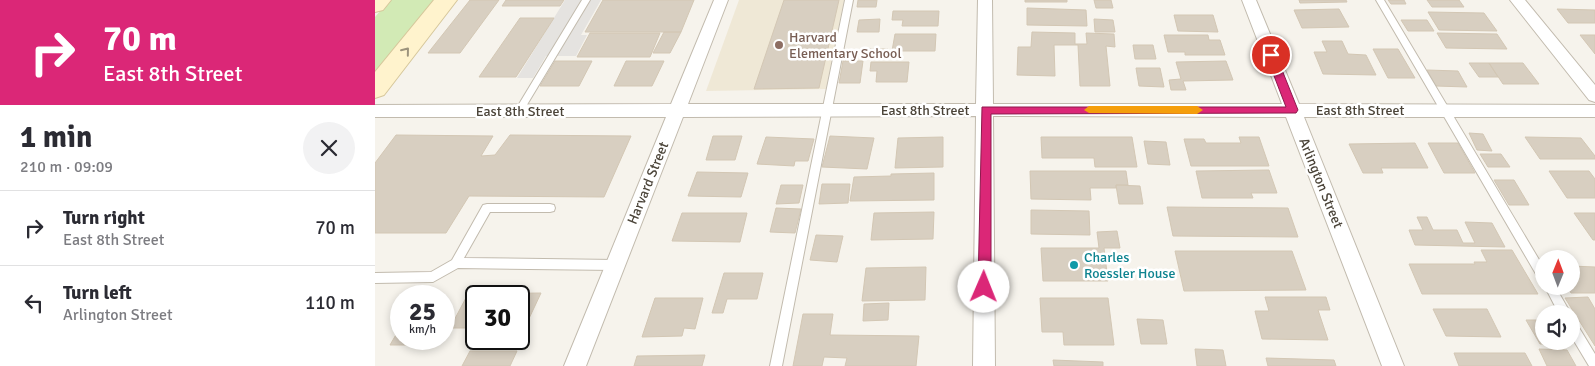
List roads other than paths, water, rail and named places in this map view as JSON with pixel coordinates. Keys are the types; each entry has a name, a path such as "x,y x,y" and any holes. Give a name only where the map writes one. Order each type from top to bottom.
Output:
{"main road":[{"path":"375,5 380,0"},
{"path":"375,89 446,0"}],"street":[{"name":"Harvard Street","path":"575,366 721,0"},
{"path":"984,366 985,0"},
{"name":"Arlington Street","path":"1249,0 1393,366"},
{"path":"1517,0 1595,96"},
{"name":"East 8th Street","path":"375,111 1595,111"}],"lane":[{"path":"519,111 587,0"},
{"path":"776,366 849,0"},
{"path":"1380,0 1535,263"},
{"path":"375,278 433,277 456,263 487,208 550,208"},
{"path":"456,263 615,264"},
{"path":"1580,340 1595,365"}],"place":[{"name":"Harvard Elementary School","path":"779,45"},
{"name":"Charles Roessler House","path":"1074,265"}]}
